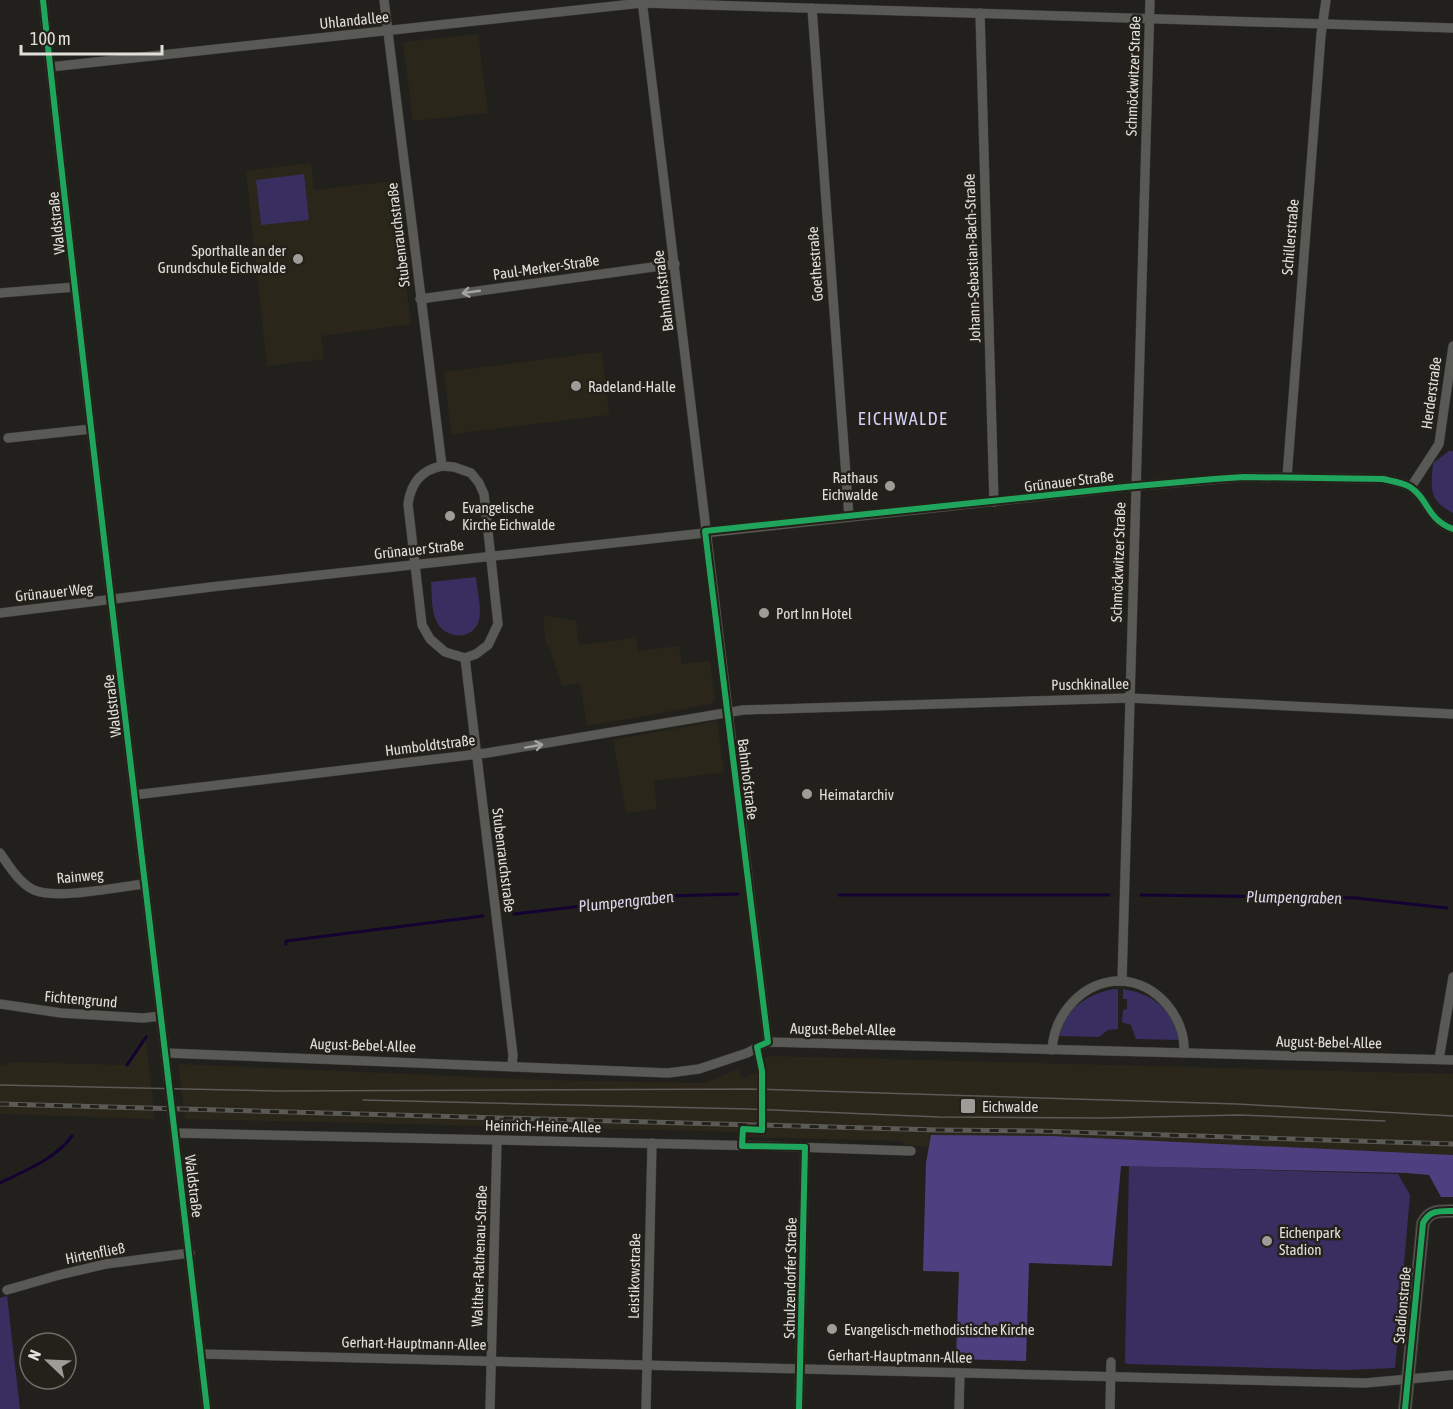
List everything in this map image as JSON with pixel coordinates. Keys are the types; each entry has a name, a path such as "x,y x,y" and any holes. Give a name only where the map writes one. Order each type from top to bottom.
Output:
{"street":[{"name":"Waldstraße","path":"43,0 144,885 207,1409"},
{"name":"Stubenrauchstraße","path":"384,0 442,466"},
{"name":"Schmöckwitzer Straße","path":"1122,981 1150,0"},
{"name":"Schillerstraße","path":"1287,477 1326,0"},
{"name":"Uhlandallee","path":"50,67 389,32 642,2 812,8 875,5 980,13 1453,28"},
{"name":"Bahnhofstraße","path":"642,2 768,1042"},
{"name":"Goethestraße","path":"812,8 849,517"},
{"name":"Johann-Sebastian-Bach-Straße","path":"980,13 994,502"},
{"name":"Paul-Merker-Straße","path":"420,299 675,264"},
{"path":"0,293 75,287"},
{"name":"Herderstraße","path":"1411,487 1439,444 1453,346"},
{"path":"8,438 91,429"},
{"path":"442,466 471,473 484,494 491,556 498,624 488,645 476,654 465,658 445,652 430,639 422,625 408,504 409,494 420,476 432,468 442,466"},
{"name":"Grünauer Straße","path":"111,600 705,531 1135,486 1244,477 1287,477 1383,479 1411,487"},
{"path":"1411,487 1434,518 1453,529"},
{"name":"Grünauer Weg","path":"0,613 111,600"},
{"name":"Stubenrauchstraße","path":"465,658 511,1034 512,1066"},
{"name":"Puschkinallee","path":"727,711 1129,698 1453,714"},
{"name":"Humboldtstraße","path":"134,795 476,754 727,711"},
{"name":"Rainweg","path":"0,853 19,879 31,890 42,893 144,885"},
{"path":"1439,1059 1453,977"},
{"path":"1052,1050 1058,1024 1071,1003 1092,989 1111,982 1122,981 1144,988 1169,1005 1180,1024 1184,1038 1184,1053"},
{"name":"Fichtengrund","path":"0,1004 61,1013 143,1018 161,1016"},
{"name":"August-Bebel-Allee","path":"165,1053 683,1072 747,1053 768,1042 1453,1060"},
{"name":"Heinrich-Heine-Allee","path":"175,1133 910,1151"},
{"name":"Walther-Rathenau-Straße","path":"490,1409 497,1140"},
{"name":"Leistikowstraße","path":"646,1409 652,1143"},
{"name":"Schulzendorfer Straße","path":"799,1409 805,1147"},
{"name":"Stadionstraße","path":"1405,1409 1420,1235 1425,1219 1437,1210 1453,1211"},
{"name":"Hirtenfließ","path":"7,1290 90,1268 190,1253"},
{"name":"Gerhart-Hauptmann-Allee","path":"201,1354 1365,1383 1453,1375"},
{"path":"1110,1409 1111,1362"},
{"path":"959,1409 960,1373"}],"shaded area":[{"path":"478,34 488,113 413,121 403,42"},
{"path":"311,163 314,190 393,181 411,324 321,336 324,359 267,366 246,171"},
{"path":"304,174 309,220 261,225 256,180"},
{"path":"602,352 609,415 451,434 444,372"},
{"path":"1449,451 1453,451 1453,513 1439,503 1432,487 1433,463"},
{"path":"476,577 480,610 476,627 465,635 445,631 434,616 431,582"},
{"path":"543,615 576,621 579,645 636,638 638,651 679,646 682,664 710,661 715,699 711,704 587,726 580,683 562,686 549,645 546,646"},
{"path":"717,721 724,772 654,781 657,809 626,813 613,740"},
{"path":"1118,989 1118,1029 1108,1030 1099,1037 1059,1036 1072,1010 1079,1004 1104,991"},
{"path":"1123,989 1144,995 1160,1005 1172,1020 1179,1040 1136,1039 1131,1025 1122,1022 1123,1010 1127,1009 1127,999 1123,999"},
{"path":"146,1039 155,1119 0,1114 0,1065 11,1062 129,1065"},
{"path":"771,1056 1453,1074 1453,1155 1124,1140 931,1135 929,1147 904,1145 902,1141 746,1137 741,1132 185,1119 178,1064 546,1080 705,1083 738,1069 742,1079 759,1072 755,1062"},
{"path":"931,1135 1051,1136 1453,1155 1453,1197 1441,1197 1429,1175 1121,1166 1112,1266 1029,1263 1026,1361 956,1359 959,1272 923,1271 926,1163"},
{"name":"Eichenpark Stadion","path":"1129,1166 1398,1174 1410,1195 1395,1368 1346,1370 1127,1364 1125,1362"},
{"path":"7,1296 20,1409 0,1409 0,1298"}],"waterway":[{"name":"Plumpengraben","path":"514,914 667,896 738,894"},
{"name":"Plumpengraben","path":"839,895 1109,895"},
{"name":"Plumpengraben","path":"1141,895 1356,898 1447,908"},
{"name":"Plumpengraben","path":"286,944 286,941 483,916"},
{"name":"Plumpengraben","path":"127,1065 146,1037"},
{"name":"Plumpengraben","path":"0,1183 48,1158 72,1136"}],"tram line":[{"path":"0,1085 277,1091 750,1089 1238,1104 1453,1116"},
{"path":"363,1100 749,1109 939,1117 1103,1118 1239,1115 1385,1121"}],"railway":[{"path":"0,1104 1453,1144"}],"cycle path":[{"path":"43,0 82,352 207,1409"},
{"path":"799,1409 805,1147 742,1146 743,1129 762,1130 762,1071 757,1047 768,1042 705,531 1125,487 1244,477 1383,479 1396,482 1407,485 1416,492 1438,520 1453,529"},
{"path":"1405,1409 1423,1223 1432,1213 1453,1211"}],"place":[{"name":"Sporthalle an der Grundschule Eichwalde","path":"298,259"},
{"name":"Radeland-Halle","path":"576,386"},
{"name":"Rathaus Eichwalde","path":"890,486"},
{"name":"Evangelische Kirche Eichwalde","path":"450,516"},
{"name":"Port Inn Hotel","path":"764,613"},
{"name":"Heimatarchiv","path":"807,794"},
{"name":"Eichwalde","path":"968,1106"},
{"name":"Eichenpark Stadion","path":"1267,1241"},
{"name":"Evangelisch-methodistische Kirche","path":"832,1329"}],"district":[{"name":"EICHWALDE","path":"903,418"}]}
